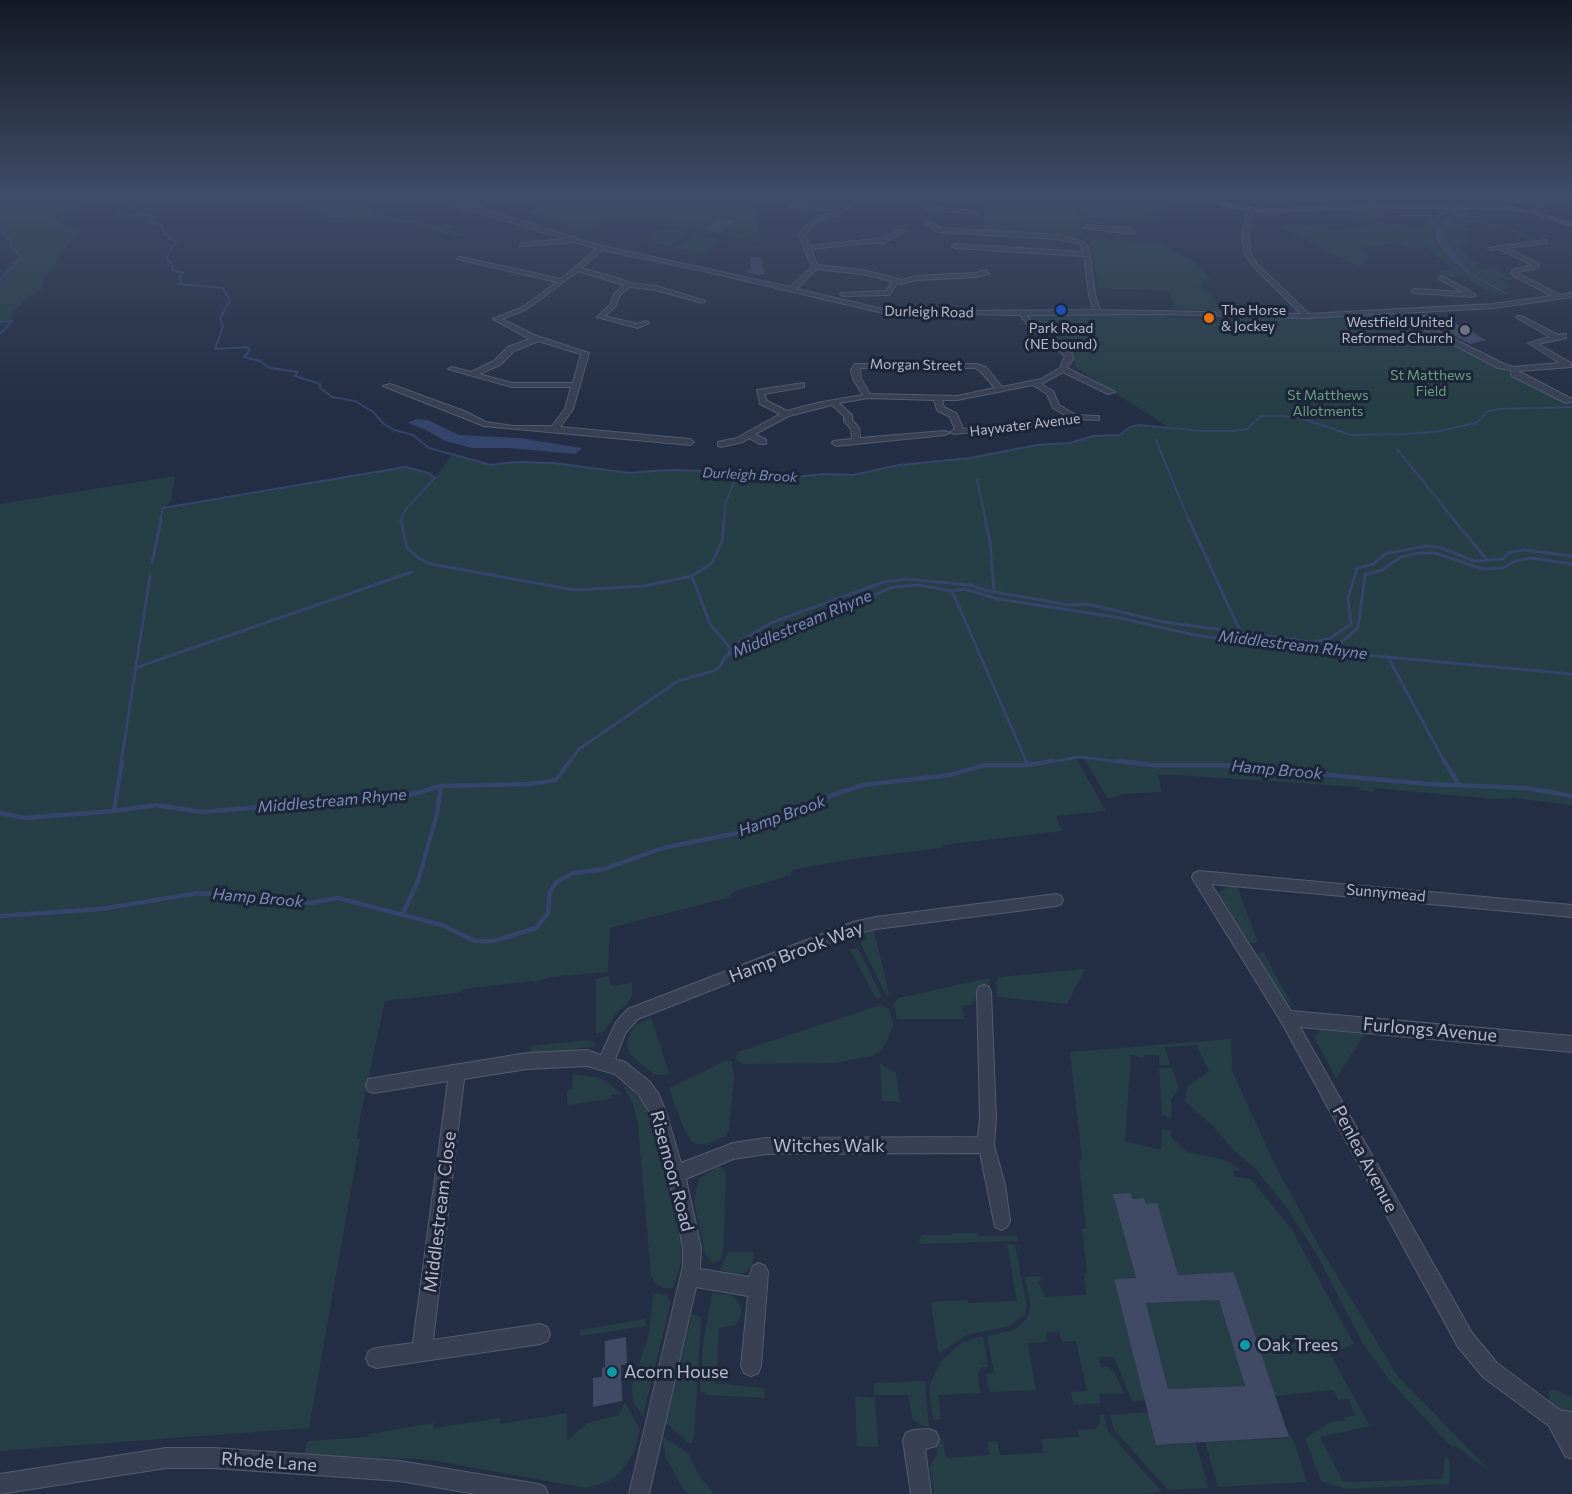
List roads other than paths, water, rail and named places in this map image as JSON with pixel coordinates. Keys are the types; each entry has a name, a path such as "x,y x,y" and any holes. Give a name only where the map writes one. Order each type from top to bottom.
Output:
{"street":[{"path":"492,266 564,281"},
{"path":"554,429 569,409 585,352 537,339 499,323 496,319 525,308 564,281 580,266"},
{"name":"Durleigh Road","path":"681,266 883,311 917,313 1098,312 1307,316 1493,306 1572,296"},
{"path":"1088,266 1092,295 1098,312"},
{"path":"1256,266 1307,316"},
{"path":"1535,266 1516,270 1514,273 1560,297"},
{"path":"791,290 810,274 814,267 863,272 895,281 957,278 986,274 985,272"},
{"path":"576,269 618,280 628,285 649,287 684,299 702,301"},
{"path":"1441,278 1493,306"},
{"path":"843,294 891,294 895,281"},
{"path":"628,285 616,295 613,306 598,319 640,327"},
{"path":"1414,291 1473,295"},
{"path":"721,444 750,435 758,427 786,414 833,402 868,396 962,398 1036,384 1050,378 1063,369 1069,359 1067,352 1033,328 1022,312"},
{"path":"1394,312 1502,366 1512,369 1570,365"},
{"path":"1519,317 1559,337 1532,343 1570,365"},
{"path":"472,374 497,363 511,349 537,339"},
{"name":"Morgan Street","path":"868,396 861,388 855,373 855,368 861,365 946,368 976,366 982,369 1000,390"},
{"path":"452,369 512,385 576,385"},
{"path":"1063,369 1111,392"},
{"path":"1512,369 1515,374 1569,401"},
{"path":"1036,384 1048,391 1058,408 1074,417"},
{"path":"750,393 801,385"},
{"path":"387,386 462,413 483,424 513,428 672,437 690,442"},
{"path":"760,392 766,404 786,414"},
{"path":"938,398 940,408 954,416 953,432"},
{"path":"833,402 848,415 848,421 855,428 856,440"},
{"name":"Haywater Avenue","path":"836,442 1064,421 1074,417 1096,418"},
{"path":"750,435 762,441"},
{"name":"Sunnymead","path":"1199,877 1572,911"},
{"name":"Penlea Avenue","path":"1199,877 1287,1018 1465,1340 1490,1370 1564,1421 1572,1449"},
{"name":"Hamp Brook Way","path":"606,1062 621,1027 633,1014 862,925 1056,900"},
{"path":"984,992 988,1109 986,1145 996,1185 1001,1221"},
{"name":"Furlongs Avenue","path":"1287,1018 1572,1044"},
{"name":"Risemoor Road","path":"374,1085 527,1061 587,1058 606,1062 619,1068 632,1077 652,1099 676,1174 692,1248 690,1276 639,1494"},
{"name":"Middlestream Close","path":"422,1350 457,1073"},
{"name":"Witches Walk","path":"676,1174 732,1151 766,1146 986,1145"},
{"path":"690,1276 759,1280 751,1366"},
{"path":"376,1358 540,1334"},
{"path":"921,1494 913,1440 928,1439"},
{"name":"Rhode Lane","path":"0,1484 166,1458 214,1458 400,1471 538,1494"}],"water":[{"path":"1458,266 1465,266 1472,274 1509,294 1505,294 1465,273"},
{"path":"416,419 428,420 459,435 520,438 582,448 575,454 508,448 472,448 445,441 408,423"}],"waterway":[{"path":"0,280 13,266"},
{"name":"Durleigh Brook","path":"173,266 172,270 183,273 179,277 182,281 177,284 223,288 230,301 220,318 223,327 215,349 248,347 250,350 244,357 260,361 270,368 298,372 295,376 320,384 320,388 332,397 355,401 373,412 384,424 394,430 413,435 429,448 491,465 514,462 554,463 629,473 667,470 752,472 786,478 822,474 853,475 899,465 970,458 1037,445 1070,443 1093,436 1120,435 1130,427 1140,425 1201,431 1234,431 1247,429 1261,416 1284,416 1304,419 1351,435 1407,434 1440,431 1472,424 1478,422 1486,412 1499,409 1572,407"},
{"path":"0,322 12,321 0,334"},
{"path":"1156,440 1189,521"},
{"path":"1397,449 1455,521"},
{"path":"160,521 163,508 405,467 429,473 435,478 406,509 400,521"},
{"path":"724,521 725,505 735,479 730,474"},
{"path":"977,480 986,521"},
{"path":"152,563 161,520"},
{"path":"401,520 407,548 420,559 431,564 574,590 644,586 692,576"},
{"path":"692,576 712,563 722,541 724,520"},
{"path":"985,520 990,541 994,591"},
{"path":"1189,520 1240,631"},
{"path":"1454,520 1487,560"},
{"path":"726,656 737,643 773,622 884,582 906,579 970,585 984,590 1069,605 1087,604 1164,622 1311,642 1329,639 1351,624 1348,598 1357,568 1374,564 1385,554 1425,546 1439,547 1474,561 1503,559 1508,553 1523,550 1572,556"},
{"path":"1323,648 1337,646 1358,628 1365,575 1382,570 1401,557 1419,553 1435,553 1483,569 1503,568 1515,561 1530,558 1572,564"},
{"path":"136,668 412,572"},
{"path":"136,668 150,576"},
{"path":"692,576 710,624 731,649"},
{"name":"Middlestream Rhyne","path":"569,763 579,749 678,681 713,671 720,667 725,657 766,636 812,621 893,587 919,585 952,591"},
{"name":"Middlestream Rhyne","path":"952,591 964,589 998,599 1115,617 1195,635 1388,657"},
{"path":"952,591 1027,763"},
{"name":"Middlestream Rhyne","path":"1388,657 1572,674"},
{"path":"1388,657 1445,763"},
{"path":"121,763 136,668"},
{"name":"Hamp Brook","path":"1043,763 1079,757 1131,763"},
{"path":"114,811 122,761"},
{"name":"Middlestream Rhyne","path":"441,786 531,784 556,780 570,761"},
{"name":"Hamp Brook","path":"1028,765 1052,761"},
{"name":"Hamp Brook","path":"1117,761 1152,765 1222,765 1427,784 1526,788 1572,796"},
{"path":"1444,761 1459,784"},
{"name":"Hamp Brook","path":"402,915 442,925 475,941 494,941 536,928 548,913 550,892 557,882 573,873 604,869 663,848 752,830 821,799 863,785 950,775 985,765 1028,765"},
{"name":"Middlestream Rhyne","path":"114,811 156,805 202,812 410,795 441,786"},
{"path":"402,915 418,881 437,814 441,786"},
{"name":"Middlestream Rhyne","path":"0,813 25,818 114,811"},
{"name":"Hamp Brook","path":"0,916 101,909 198,893 310,903 338,898 402,915"}],"place":[{"name":"Park Road (NE bound)","path":"1061,310"},
{"name":"The Horse & Jockey","path":"1209,318"},
{"name":"Westfield United Reformed Church","path":"1465,330"},
{"name":"Oak Trees","path":"1245,1345"},
{"name":"Acorn House","path":"612,1372"}],"park label":[{"name":"St Matthews Field","path":"1431,384"},
{"name":"St Matthews Allotments","path":"1328,403"}]}
